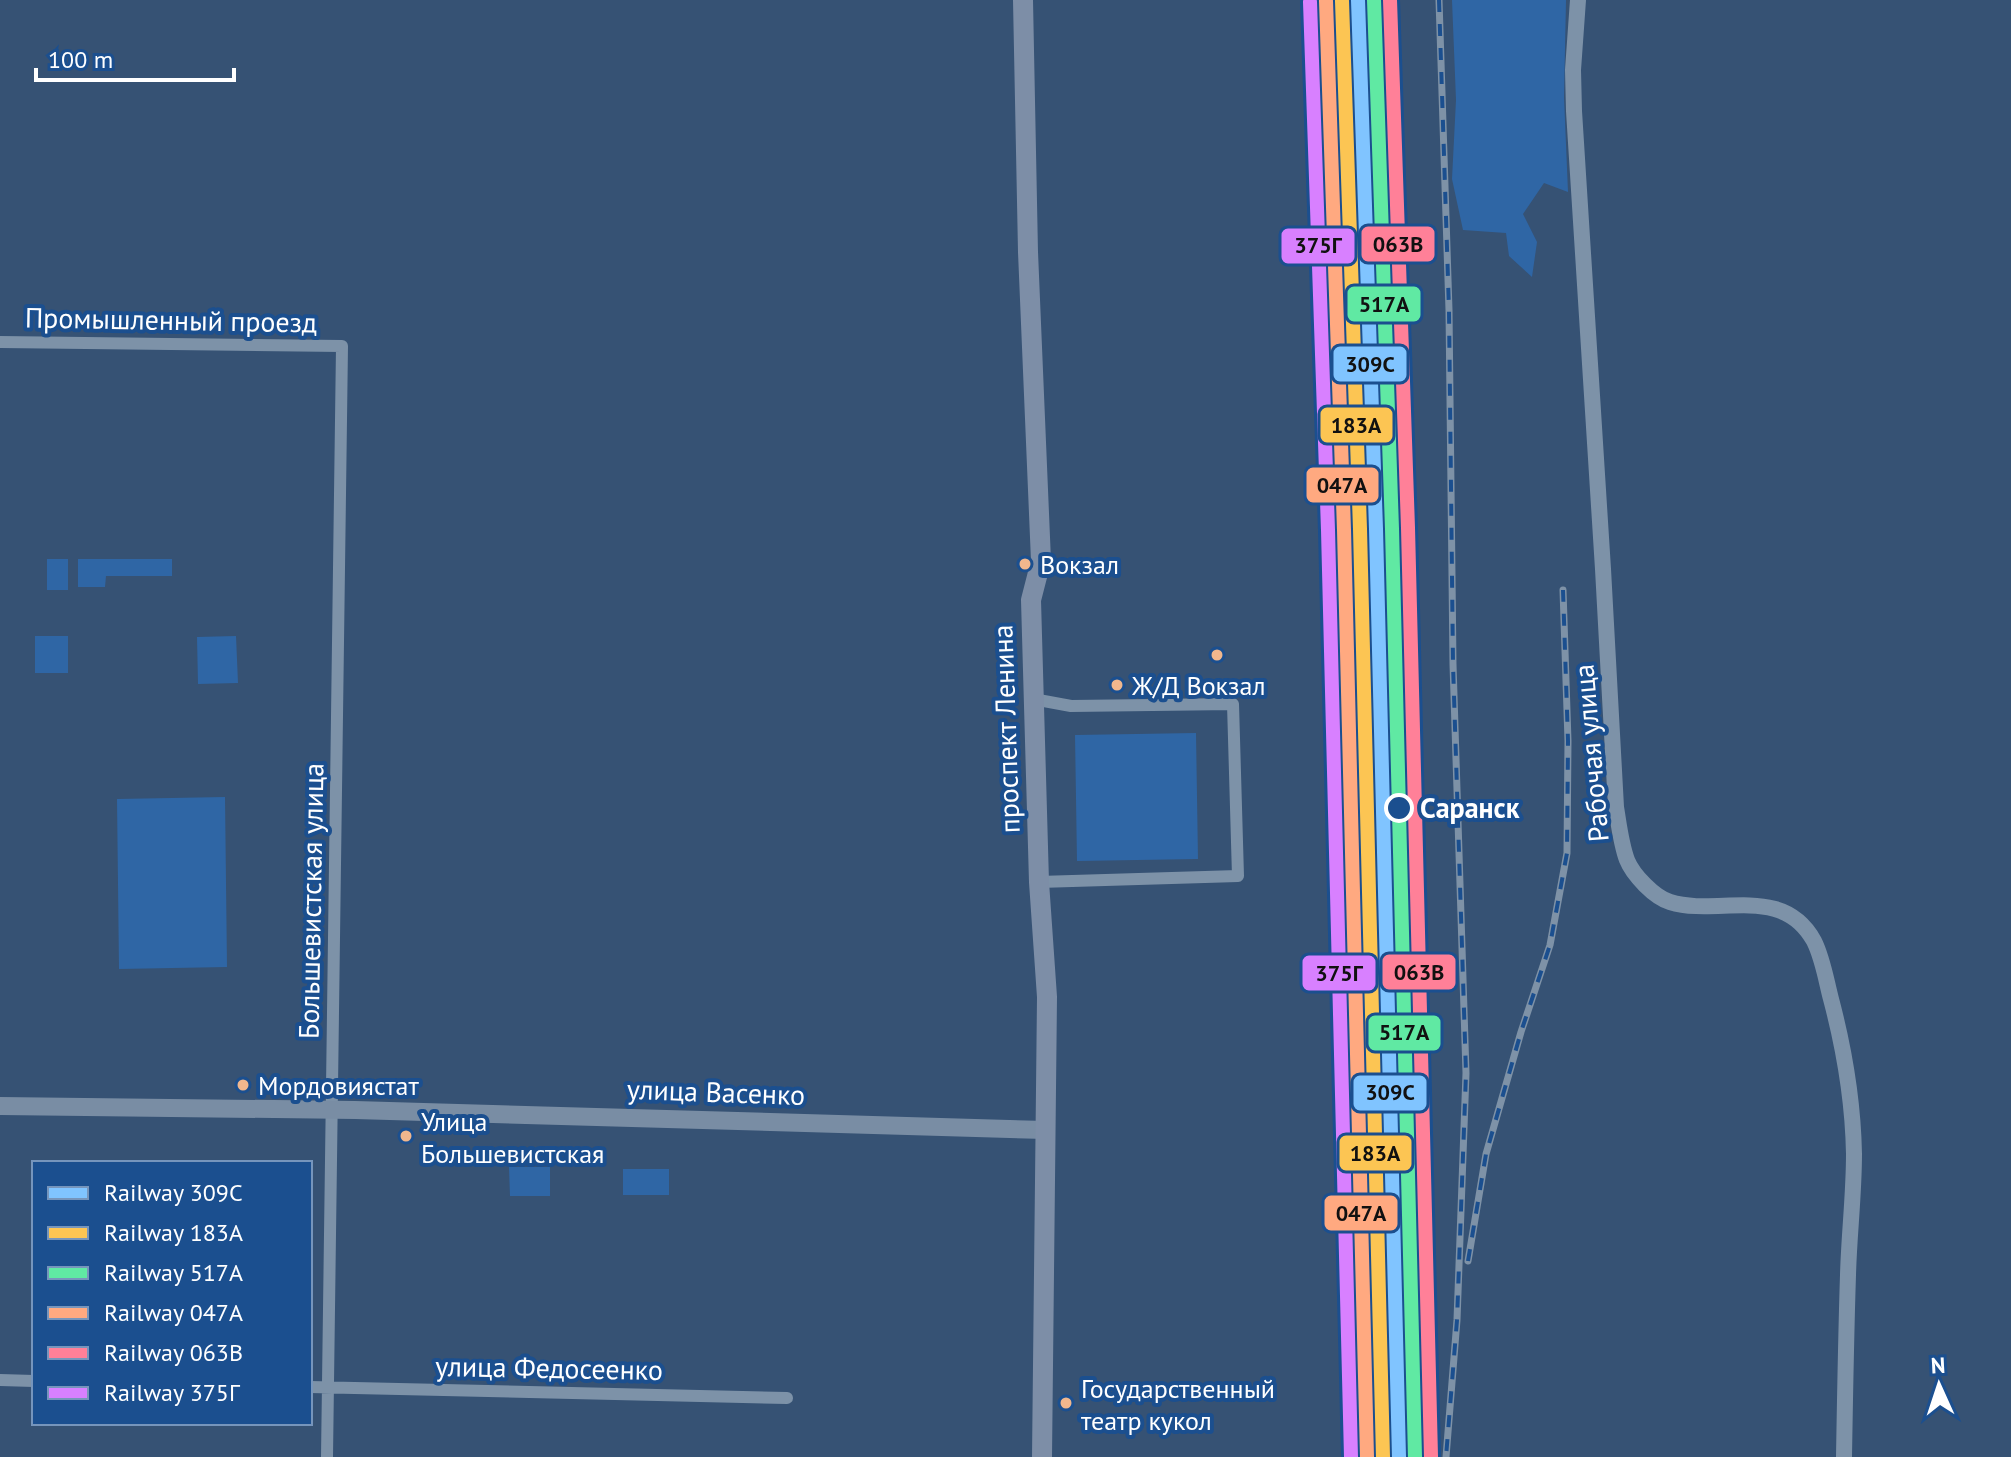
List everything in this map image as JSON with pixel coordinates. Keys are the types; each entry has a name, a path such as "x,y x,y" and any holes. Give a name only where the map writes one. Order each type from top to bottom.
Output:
{"main road":[{"name":"проспект Ленина","path":"1023,0 1028,252 1041,561 1031,600 1033,699 1039,882 1047,997 1042,1457"},
{"name":"улица Васенко","path":"0,1106 331,1109 1046,1130"}],"street":[{"name":"Рабочая улица","path":"1578,0 1573,70 1574,111 1620,833 1628,861 1637,876 1659,897 1690,905 1759,905 1777,909 1791,917 1813,940 1822,965 1845,1054 1854,1158 1844,1457"},
{"name":"Промышленный проезд","path":"0,342 342,346"},
{"name":"Большевистская улица","path":"327,1457 342,346"},
{"path":"1033,699 1071,706 1233,704 1238,876 1039,882"},
{"path":"0,1380 32,1381"},
{"name":"улица Федосеенко","path":"312,1387 787,1398"}],"shaded area":[{"path":"1452,0 1566,0 1564,97 1568,192 1544,183 1523,214 1537,242 1532,277 1509,256 1506,233 1463,230 1452,179 1456,100"},
{"path":"47,559 68,559 68,590 47,590"},
{"path":"78,559 172,559 172,576 106,576 105,587 78,587"},
{"path":"35,636 68,636 68,673 35,673"},
{"path":"236,636 238,683 198,684 197,637"},
{"path":"1196,733 1198,859 1077,861 1075,735"},
{"path":"225,797 227,967 119,969 117,799"},
{"path":"509,1167 550,1167 550,1196 510,1196"},
{"path":"623,1169 669,1169 669,1195 623,1195"}],"railway":[{"path":"1312,0 1317,160 1332,241"},
{"path":"1392,0 1392,19"},
{"path":"1439,0 1449,310 1453,664 1466,1073 1457,1320 1446,1457"},
{"path":"1468,1261 1486,1154 1550,945 1567,853 1568,741 1563,590"}],"rail line":[{"name":"309С","path":"1358,0 1376,529 1399,1457"},
{"name":"517А","path":"1374,0 1392,529 1415,1457"},
{"name":"063В","path":"1390,0 1408,528 1431,1456"},
{"name":"047А","path":"1326,1 1344,530 1367,1457"},
{"name":"183А","path":"1342,1 1360,529 1383,1457"},
{"name":"375Г","path":"1310,2 1328,530 1351,1457"}],"place":[{"name":"Вокзал","path":"1025,564"},
{"name":"Ж/Д Вокзал","path":"1117,685"},
{"name":"Саранск","path":"1399,808"},
{"name":"Мордовиястат","path":"243,1085"},
{"name":"Улица Большевистская","path":"406,1136"},
{"name":"Государственный театр кукол","path":"1066,1403"}]}
